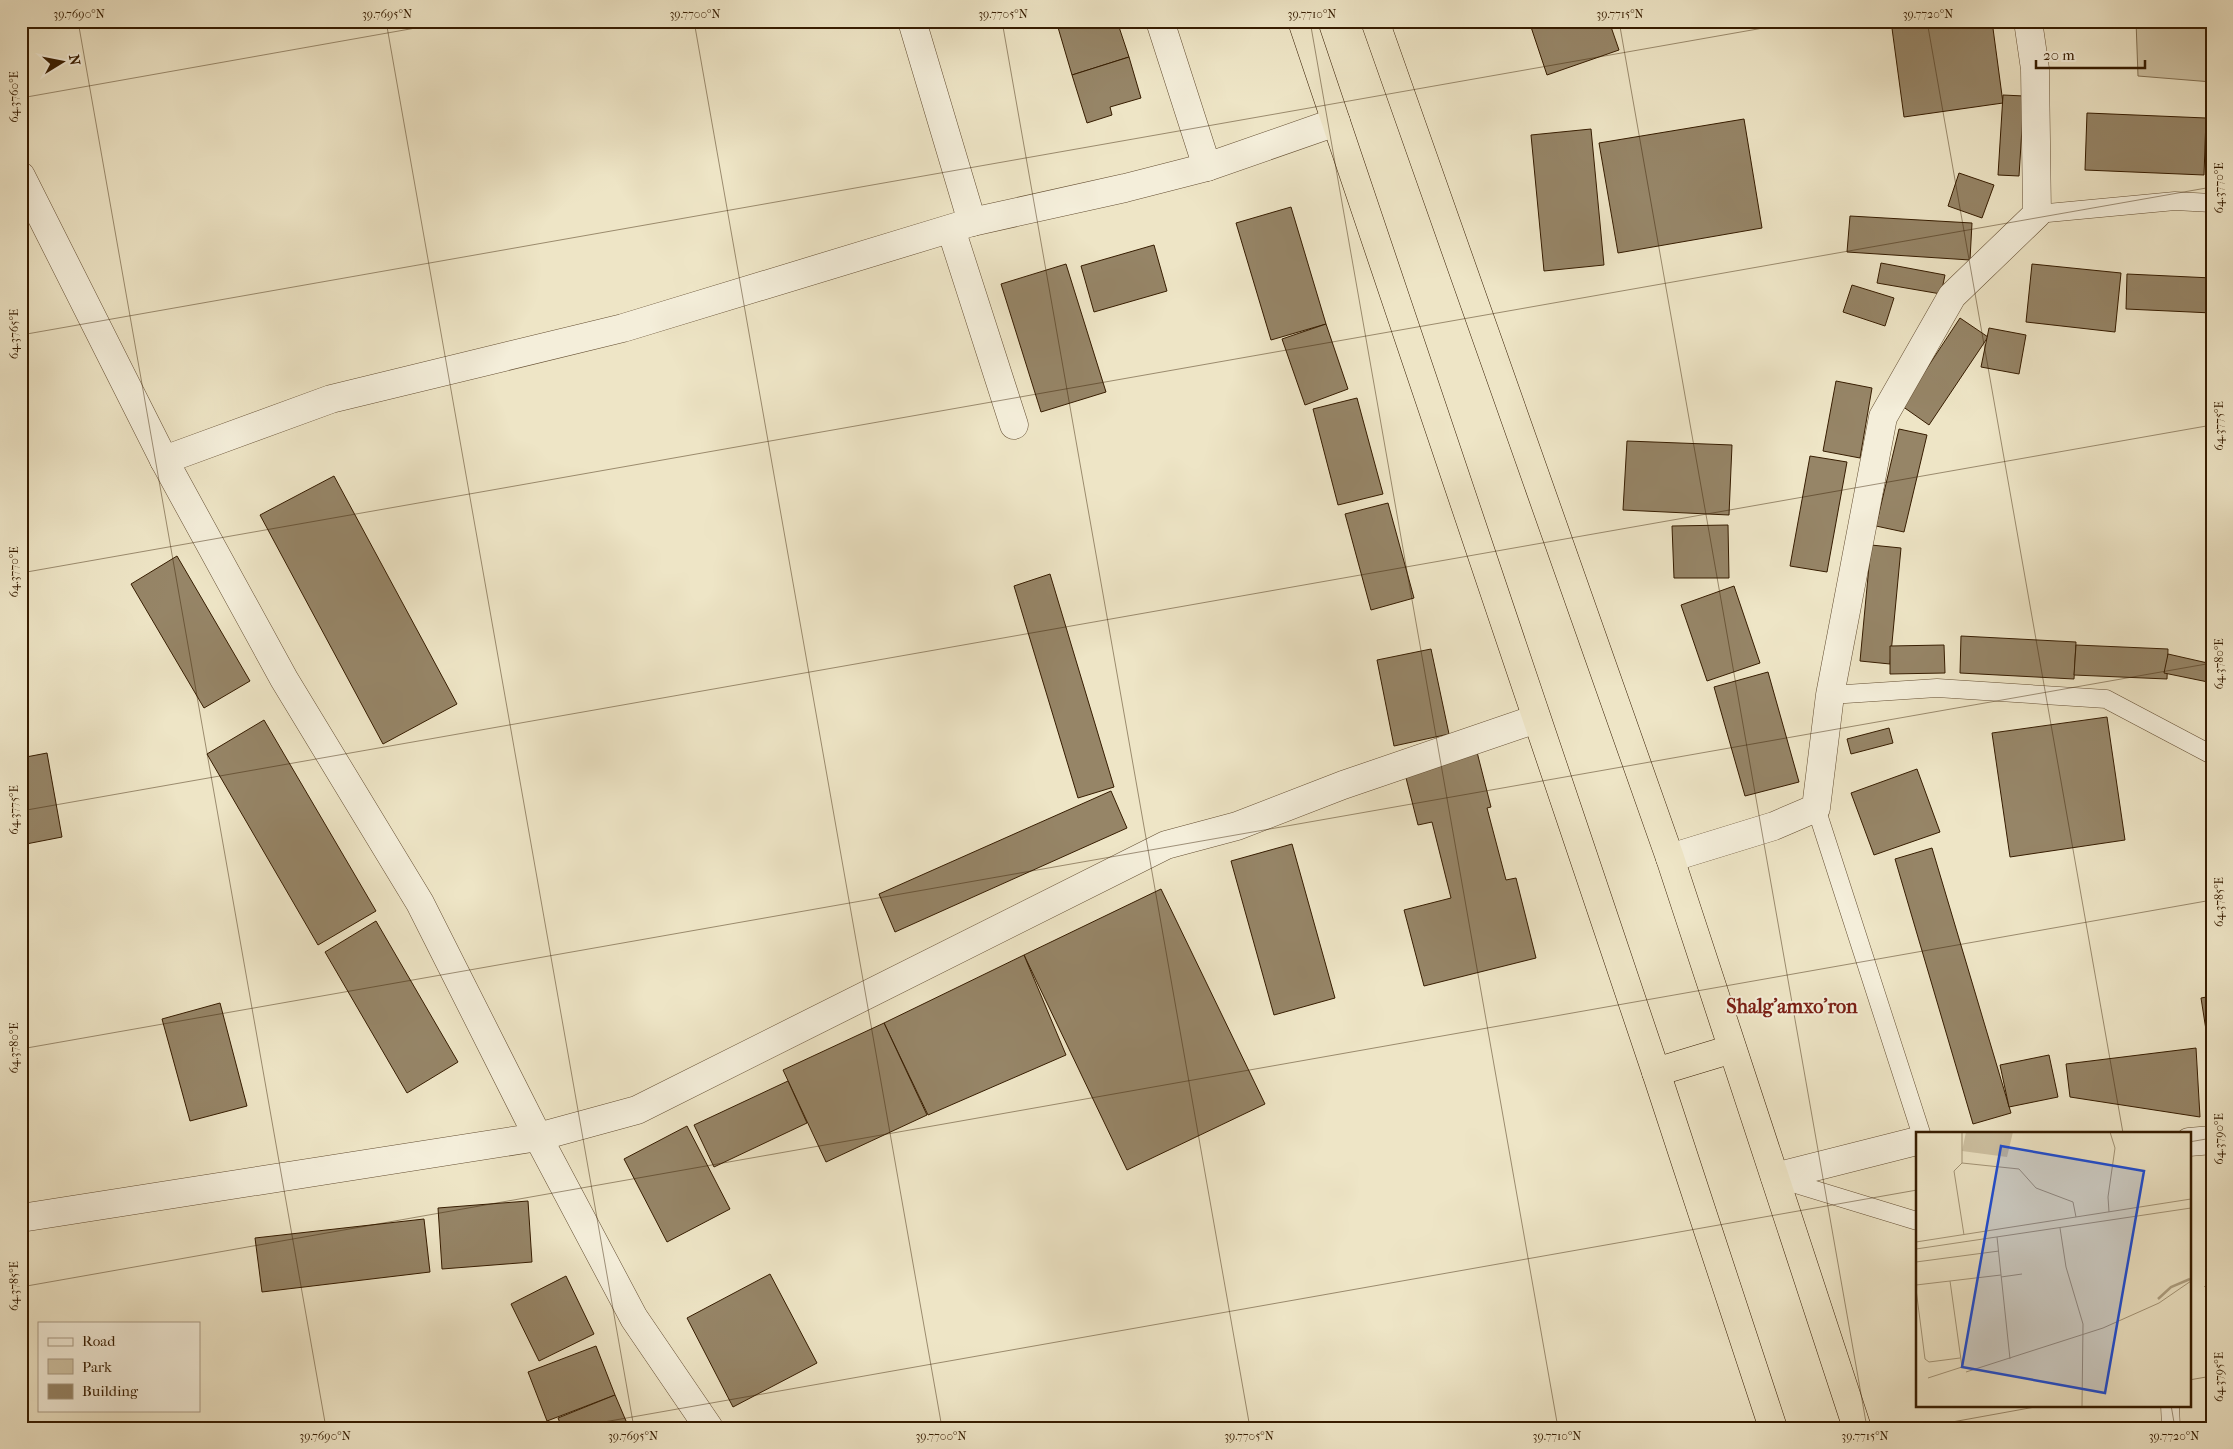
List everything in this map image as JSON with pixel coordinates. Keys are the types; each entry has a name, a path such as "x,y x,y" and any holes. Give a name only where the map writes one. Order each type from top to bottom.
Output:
{"highway":[{"path":"1302,21 1656,1072 1773,1428"},
{"path":"1375,21 1670,858 1857,1428"},
{"path":"1656,1072 1732,1049"}],"street":[{"path":"912,21 1014,425"},
{"path":"1160,21 1207,167"},
{"path":"1670,858 1774,826 1816,808 1830,695 1883,417 1952,296 2037,214 2034,69 2028,21"},
{"path":"164,460 330,399 623,328 962,225 1125,188 1207,167 1336,122"},
{"path":"21,176 164,460 284,679 420,903 538,1137 634,1318 709,1428"},
{"path":"21,1218 538,1137 637,1110 1166,845 1237,826 1343,784 1536,719"},
{"path":"2190,1142 2212,1140"},
{"path":"1775,1177 1916,1141"}],"lane":[{"path":"2037,214 2175,201 2212,203"},
{"path":"1830,695 1937,688 2106,700 2212,755"},
{"path":"1816,808 1921,1132"},
{"path":"1775,1177 1916,1222"},
{"path":"2170,1406 2171,1428"}],"green space":[{"path":"2136,21 2212,21 2212,82 2138,76"}],"building":[{"path":"1067,21 1082,21 1083,27 1103,21 1117,21 1129,57 1072,75 1057,24"},
{"path":"1529,21 1609,21 1619,50 1547,75"},
{"path":"1891,21 1992,21 2003,103 1904,117"},
{"path":"1129,57 1141,98 1110,107 1112,115 1087,123 1072,75"},
{"path":"2003,95 2024,96 2019,176 1998,175"},
{"path":"2087,113 2206,118 2204,175 2085,170"},
{"path":"1744,119 1762,228 1618,253 1599,143"},
{"path":"1591,129 1604,265 1544,271 1531,135"},
{"path":"1959,173 1994,185 1982,218 1948,206"},
{"path":"1291,207 1326,324 1271,340 1236,223"},
{"path":"1850,216 1972,223 1970,260 1847,252"},
{"path":"1154,245 1167,291 1094,312 1081,266"},
{"path":"1881,263 1945,275 1941,294 1877,283"},
{"path":"1066,264 1106,392 1041,412 1001,284"},
{"path":"2032,264 2121,273 2115,332 2026,322"},
{"path":"2127,274 2212,278 2212,313 2126,309"},
{"path":"1852,285 1894,298 1885,326 1843,312"},
{"path":"1960,318 1988,337 1929,425 1902,406"},
{"path":"1326,324 1348,389 1305,405 1282,339"},
{"path":"1989,328 2026,335 2019,374 1981,367"},
{"path":"1836,381 1872,388 1860,458 1823,451"},
{"path":"1357,398 1383,494 1338,505 1313,409"},
{"path":"1899,429 1927,435 1904,532 1876,526"},
{"path":"1627,441 1732,445 1729,515 1623,510"},
{"path":"1810,456 1847,462 1827,572 1790,566"},
{"path":"334,476 457,704 383,744 260,515"},
{"path":"1388,503 1414,598 1371,610 1345,514"},
{"path":"1728,525 1729,578 1674,578 1672,526"},
{"path":"1871,545 1901,548 1890,664 1860,661"},
{"path":"177,556 250,681 204,708 131,584"},
{"path":"1050,574 1114,787 1078,798 1014,586"},
{"path":"1734,586 1760,663 1707,681 1681,605"},
{"path":"1961,636 2076,642 2074,679 1960,673"},
{"path":"1944,645 1945,673 1890,674 1890,646"},
{"path":"2076,645 2168,649 2167,679 2074,675"},
{"path":"1431,649 1449,734 1394,746 1377,660"},
{"path":"2168,654 2212,664 2208,682 2164,673"},
{"path":"1768,672 1799,782 1745,796 1714,687"},
{"path":"2107,717 2125,840 2010,857 1992,733"},
{"path":"264,720 376,911 318,945 207,754"},
{"path":"1889,728 1893,743 1851,754 1847,739"},
{"path":"1477,752 1491,807 1487,808 1506,880 1516,878 1536,958 1424,986 1404,910 1451,898 1432,822 1418,825 1404,770"},
{"path":"47,753 62,837 21,845 21,758"},
{"path":"1917,769 1940,832 1874,855 1851,793"},
{"path":"1111,791 1127,828 895,932 879,894"},
{"path":"1292,844 1335,998 1274,1015 1231,861"},
{"path":"1932,848 2011,1113 1973,1124 1895,859"},
{"path":"1161,889 1265,1104 1127,1170 1024,955"},
{"path":"376,921 458,1062 407,1093 325,952"},
{"path":"1024,955 1066,1055 928,1115 884,1023"},
{"path":"2212,996 2212,1068 2201,998"},
{"path":"220,1003 247,1106 190,1121 162,1019"},
{"path":"884,1023 927,1115 826,1162 783,1070"},
{"path":"2196,1048 2200,1117 2070,1097 2066,1064"},
{"path":"2049,1055 2058,1097 2009,1107 2000,1065"},
{"path":"788,1081 807,1123 714,1167 694,1125"},
{"path":"687,1126 730,1209 667,1242 624,1159"},
{"path":"528,1201 532,1262 442,1269 438,1208"},
{"path":"424,1219 430,1272 262,1292 255,1238"},
{"path":"770,1274 817,1363 733,1407 687,1318"},
{"path":"566,1276 594,1334 539,1361 511,1304"},
{"path":"2212,1284 2212,1306 2205,1286"},
{"path":"596,1346 615,1395 547,1421 528,1372"},
{"path":"615,1395 629,1428 562,1428 558,1418"}],"district":[{"name":"Shalg'amxo'ron","path":"1792,1006"}]}
